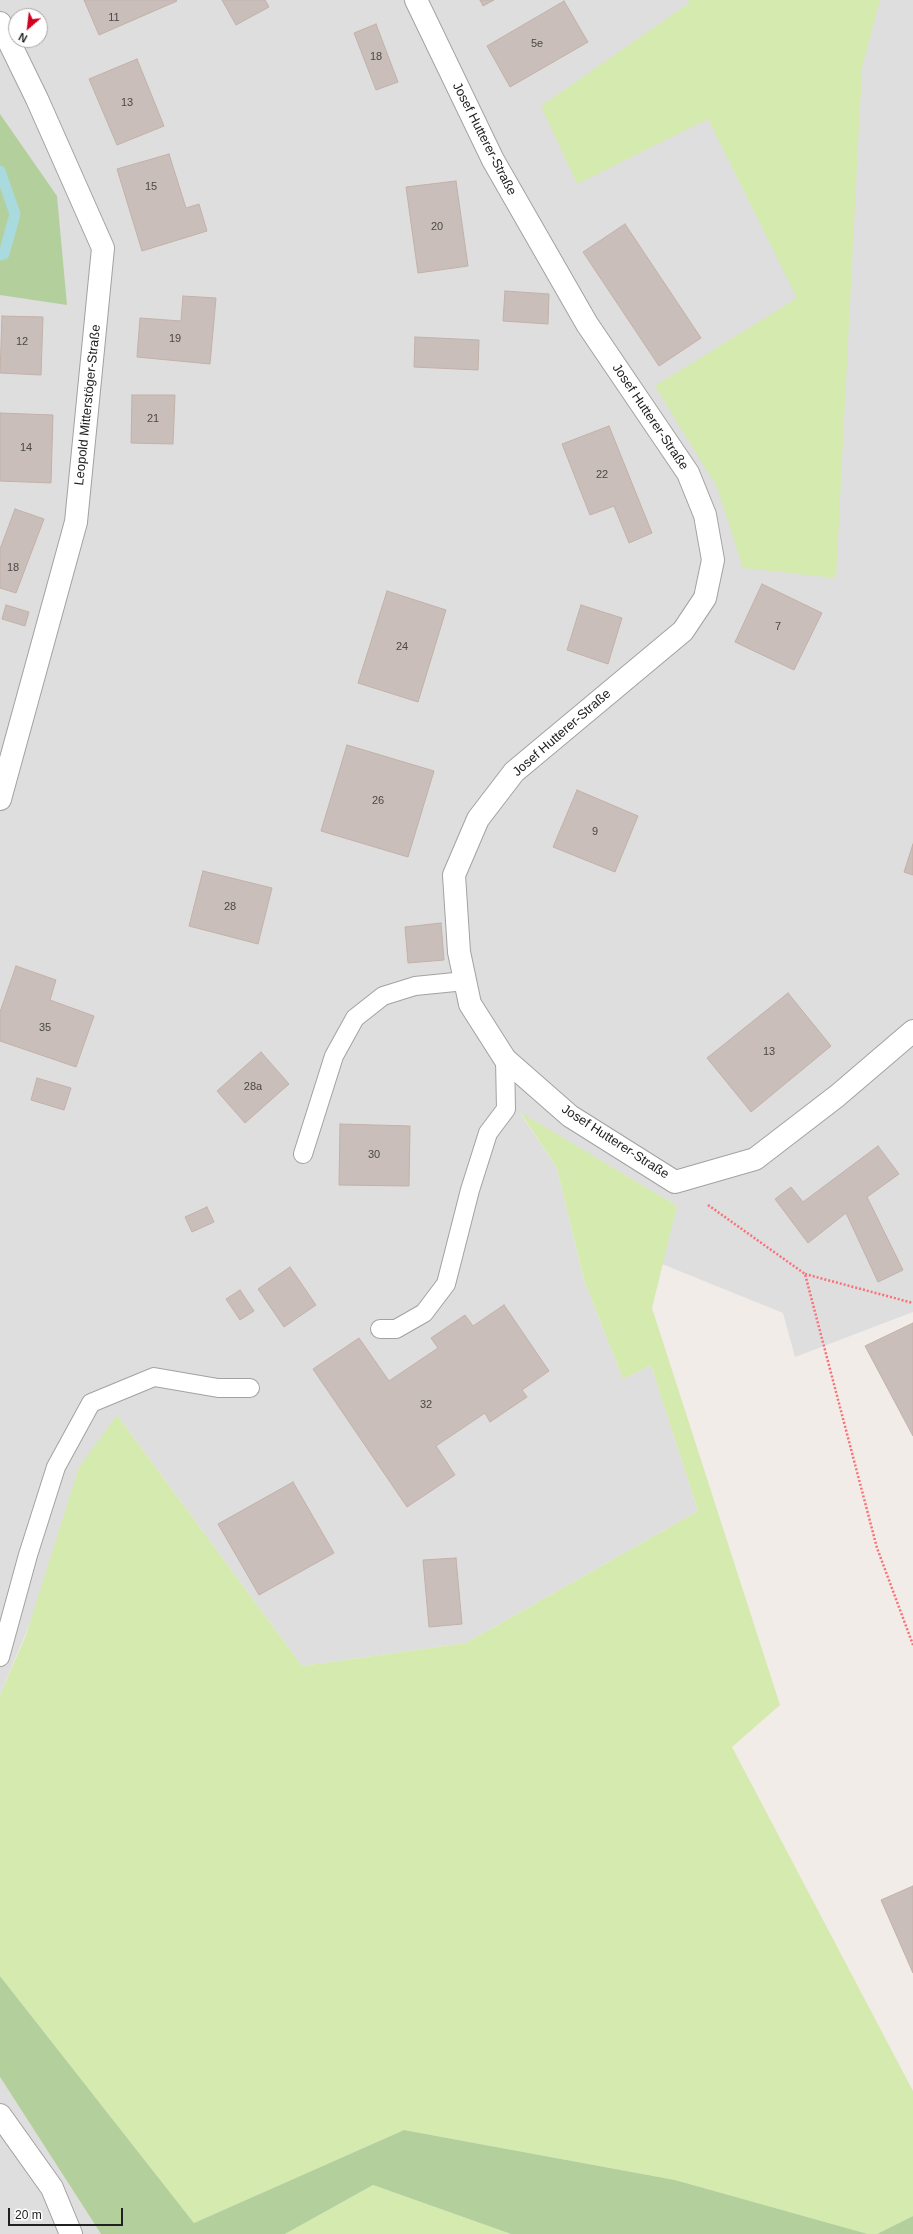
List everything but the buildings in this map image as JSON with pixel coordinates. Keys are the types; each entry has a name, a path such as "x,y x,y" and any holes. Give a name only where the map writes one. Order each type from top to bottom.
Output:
{"street":[{"name":"Josef Hutterer-Straße","path":"416,0 493,160 587,324 688,473 705,515 713,560 705,598 683,630 514,772 478,819 454,875 459,952 470,1004 505,1059 570,1116 675,1182 755,1159 837,1096 913,1031"},
{"name":"Leopold Mitterstöger-Straße","path":"0,23 37,99 103,248 76,522 0,799"},
{"path":"0,2115 52,2188 71,2234"}],"lane":[{"path":"303,1154 334,1056 355,1018 384,996 415,986 465,981"},
{"path":"380,1329 396,1329 424,1313 446,1284 470,1190 488,1133 506,1110 505,1059"},
{"path":"0,1657 28,1555 56,1467 91,1403 154,1377 218,1388 250,1388"}],"path":[{"path":"675,1182 805,1274 913,1303"},
{"path":"805,1274 877,1548 913,1645"}],"shaded area":[{"path":"0,0 913,0 913,1312 795,1357 783,1313 662,1264 677,1206 520,1113 557,1168 584,1280 623,1379 651,1365 698,1511 466,1643 302,1666 117,1415 0,1695"},
{"path":"0,2077 101,2234 0,2234"}],"green space":[{"path":"688,0 880,0 862,68 836,578 743,568 717,487 655,386 797,298 708,119 577,184 541,106 689,3"},
{"path":"0,114 57,196 67,305 0,295"},
{"path":"520,1112 677,1206 652,1308 780,1705 732,1747 913,2091 913,2216 877,2234 868,2234 675,2180 404,2130 194,2223 0,1976 0,1695 26,1635 79,1467 117,1415 302,1666 466,1643 698,1511 651,1365 623,1379 584,1280 557,1168"},
{"path":"0,1976 194,2223 404,2130 675,2180 868,2234 511,2234 373,2185 285,2234 101,2234 0,2077"},
{"path":"373,2185 511,2234 285,2234"},
{"path":"913,2216 913,2234 877,2234"}],"waterway":[{"path":"0,171 15,214 4,254 0,255"}]}
